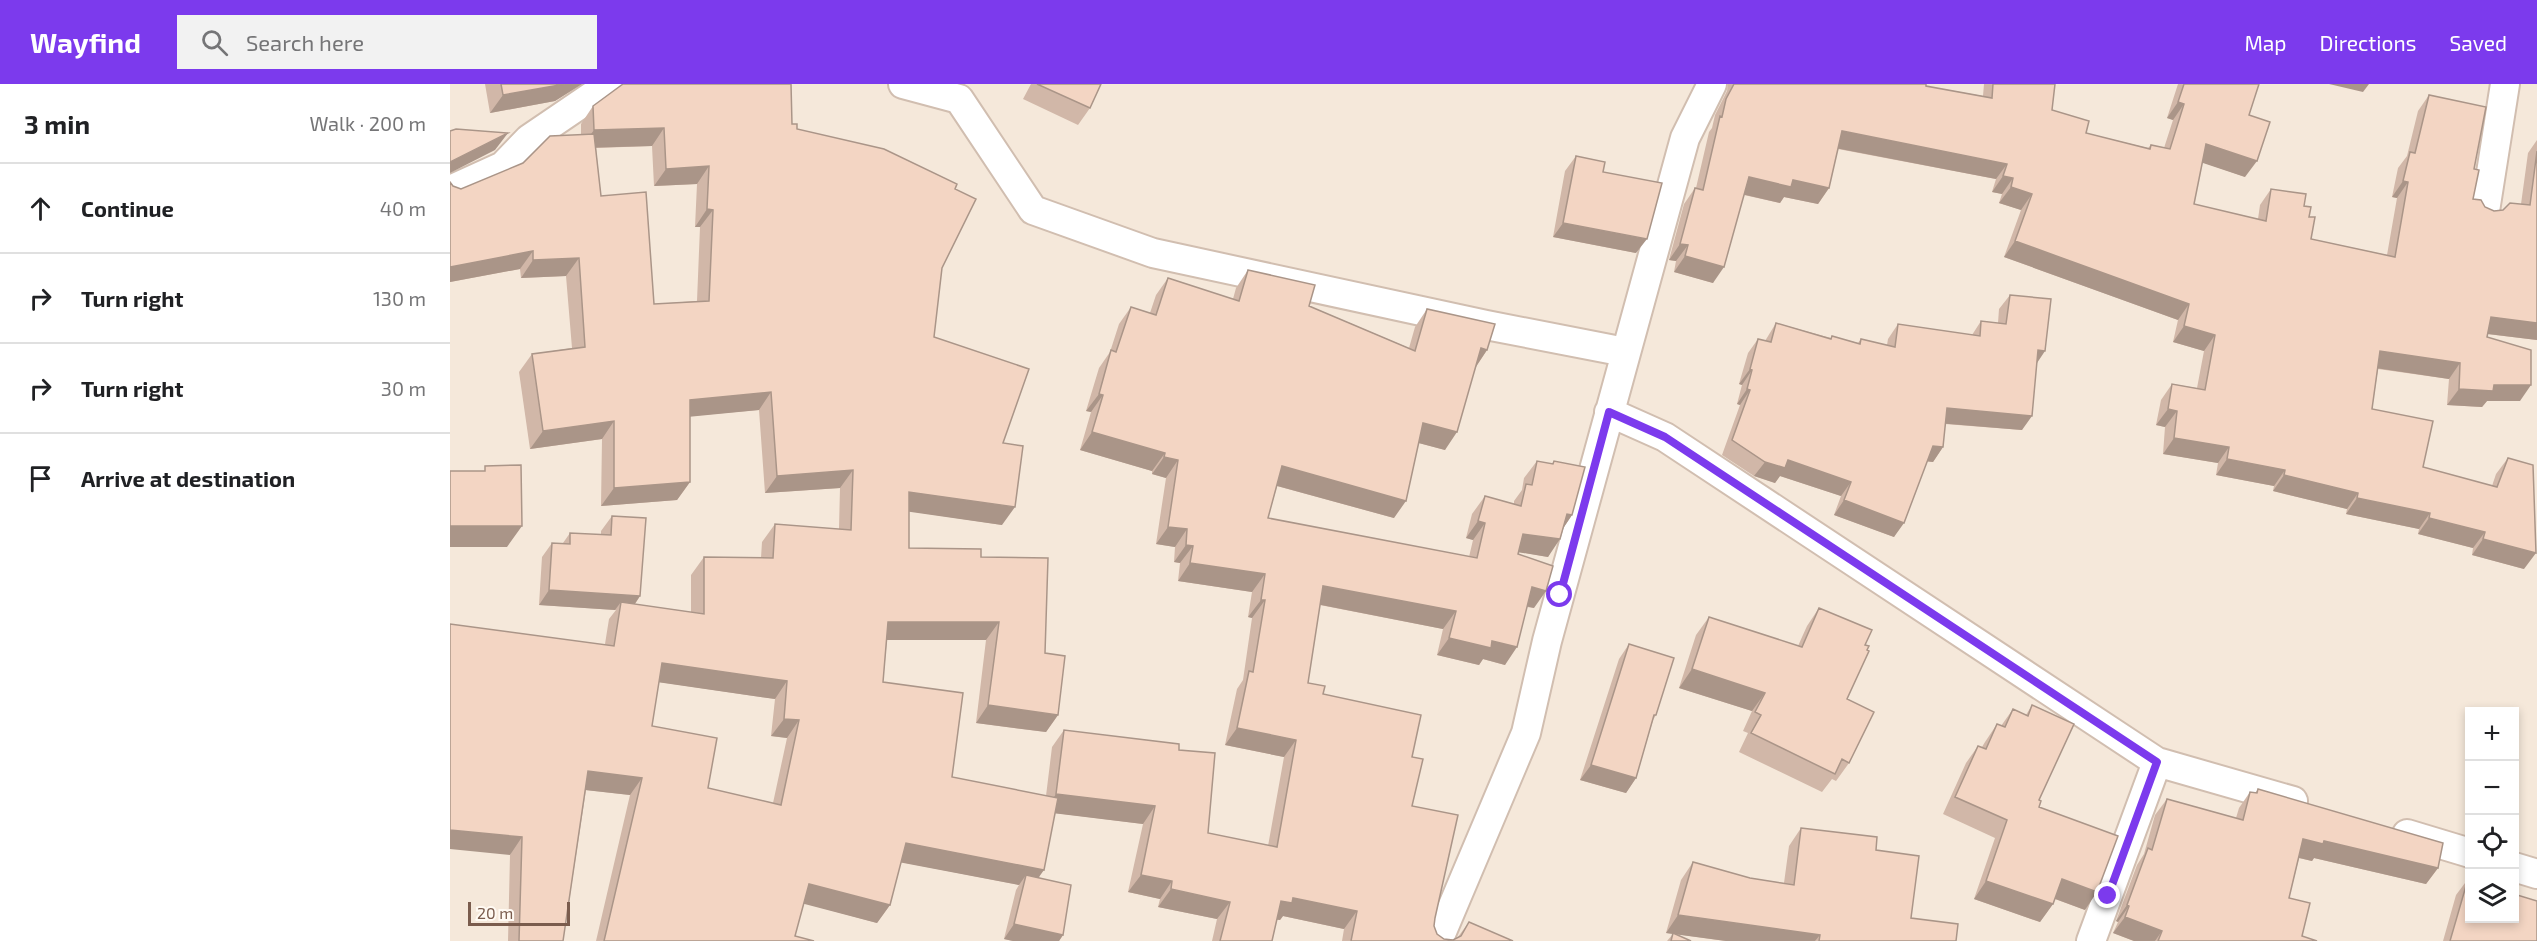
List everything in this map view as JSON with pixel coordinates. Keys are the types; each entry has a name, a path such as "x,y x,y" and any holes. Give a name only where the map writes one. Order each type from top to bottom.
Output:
{"street":[{"path":"450,190 503,165 529,140 610,84"},
{"path":"903,84 959,99 1033,210 1153,253 1486,325 1625,352"},
{"path":"1438,941 1526,733 1547,640 1685,138 1712,84"},
{"path":"2485,211 2505,84"},
{"path":"1609,412 1665,437 2157,762 2313,807"},
{"path":"2091,941 2157,762"},
{"path":"2379,826 2465,852"},
{"path":"2519,869 2537,874"}],"shaded area":[{"path":"450,84 2537,84 2537,941 450,941"}],"building":[{"path":"501,84 565,84 503,95"},
{"path":"623,84 791,84 792,124 797,124 797,129 884,149 957,184 955,189 976,199 942,268 934,337 1029,369 1003,443 1023,446 1015,507 909,492 909,548 981,549 981,557 1048,558 1045,653 1065,656 1058,715 988,705 999,622 888,622 883,682 963,693 952,777 1058,798 1044,870 906,843 890,905 809,884 795,936 814,941 604,941 642,778 588,771 563,941 519,941 522,837 450,830 450,624 614,646 621,602 704,614 704,557 773,558 775,524 851,530 853,470 777,476 771,392 690,400 690,482 614,488 614,421 543,431 532,354 585,347 579,258 533,260 533,251 450,267 450,182 461,189 523,163 550,136 594,134 601,196 646,192 654,304 709,301 713,210 707,209 709,166 666,169 664,128 594,130 593,106","holes":["662,663 787,681 784,719 799,720 781,805 708,788 717,738 652,726"]},
{"path":"1037,84 1101,84 1090,108"},
{"path":"1734,84 1926,84 1926,86 1992,98 1993,84 2055,84 2052,110 2089,121 2086,133 2150,149 2151,145 2170,149 2184,104 2178,102 2184,84 2259,84 2249,115 2270,122 2257,161 2206,144 2194,204 2266,221 2271,189 2306,194 2304,206 2311,207 2309,217 2315,217 2311,239 2395,257 2408,182 2403,181 2410,152 2415,153 2429,95 2486,107 2474,169 2479,170 2473,199 2481,200 2485,207 2494,211 2503,210 2510,203 2530,205 2537,151 2537,323 2491,317 2487,337 2531,350 2531,385 2494,385 2493,391 2459,389 2460,363 2380,351 2372,409 2433,421 2423,467 2497,487 2508,458 2533,465 2536,553 2483,539 2485,532 2429,518 2430,513 2357,498 2358,493 2284,475 2285,470 2227,459 2229,447 2174,438 2177,411 2168,409 2172,384 2205,390 2215,335 2184,326 2189,304 2015,241 2032,194 2011,187 2013,178 2003,176 2007,164 1842,131 1829,188 1793,180 1791,187 1749,177 1724,267 1685,256 1688,245 1680,244 1695,188 1703,190 1720,116 1722,117 1726,99"},
{"path":"456,129 508,133 450,162 450,131"},
{"path":"1576,156 1605,162 1603,172 1662,183 1647,239 1563,223"},
{"path":"1248,270 1315,285 1309,306 1415,351 1427,309 1495,324 1487,350 1481,348 1457,432 1423,423 1406,501 1282,466 1268,518 1477,558 1485,523 1478,521 1485,496 1521,506 1526,484 1532,485 1537,461 1553,464 1554,461 1585,467 1572,515 1567,514 1560,539 1523,534 1518,554 1553,566 1546,591 1532,587 1517,647 1492,641 1491,648 1449,638 1456,611 1323,586 1308,683 1325,686 1323,694 1421,715 1412,757 1423,759 1412,806 1458,815 1435,918 1434,926 1437,934 1444,939 1453,940 1461,936 1469,922 1513,941 1351,941 1357,911 1293,898 1292,903 1281,901 1272,941 1220,941 1230,902 1171,889 1172,881 1141,875 1155,806 1056,794 1064,730 1179,744 1179,750 1215,753 1208,833 1277,847 1296,740 1237,728 1249,671 1253,672 1265,600 1261,600 1265,574 1190,563 1193,546 1186,545 1187,529 1168,527 1178,460 1164,457 1165,453 1092,432 1103,395 1099,394 1111,350 1116,352 1131,307 1156,315 1168,278 1239,301"},
{"path":"2010,295 2051,299 2045,351 2038,350 2032,416 1947,408 1943,447 1933,446 1904,523 1844,500 1851,482 1788,460 1785,468 1765,462 1732,440 1750,390 1747,389 1752,370 1750,369 1758,339 1771,342 1776,323 1831,339 1832,336 1860,344 1861,339 1895,347 1898,324 1980,336 1981,321 2006,324"},
{"path":"521,465 522,526 450,526 450,471 485,471 485,466"},
{"path":"612,516 646,518 640,596 549,590 552,543 570,544 570,533 611,535"},
{"path":"1819,608 1872,630 1865,645 1869,646 1867,650 1869,651 1847,699 1874,712 1849,763 1842,759 1835,774 1751,733 1761,715 1755,712 1765,693 1692,669 1709,617 1802,647"},
{"path":"1629,644 1674,658 1656,715 1654,715 1636,778 1591,765"},
{"path":"2032,705 2074,724 2039,800 2041,801 2039,807 2118,836 2097,892 2062,879 2053,904 1986,881 2007,820 1955,797 1978,746 1986,749 1997,724 2005,727 2013,709 2028,716"},
{"path":"2258,789 2443,843 2438,868 2324,841 2323,844 2303,839 2289,898 2310,903 2302,936 2317,941 2158,941 2162,931 2125,917 2129,906 2127,905 2148,848 2152,850 2167,799 2243,820 2250,792 2257,793"},
{"path":"1801,828 1877,837 1876,850 1919,856 1911,918 1958,924 1956,941 1819,941 1820,935 1678,915 1693,862 1750,878 1794,885"},
{"path":"1026,875 1071,885 1063,935 1014,924"},
{"path":"2465,889 2465,923 2519,923 2519,896 2537,901 2537,941 2450,941"},
{"path":"1673,933 1691,941 1671,941"}],"route":[{"path":"1560,595 1609,412 1665,437 2157,762 2108,896"}]}
